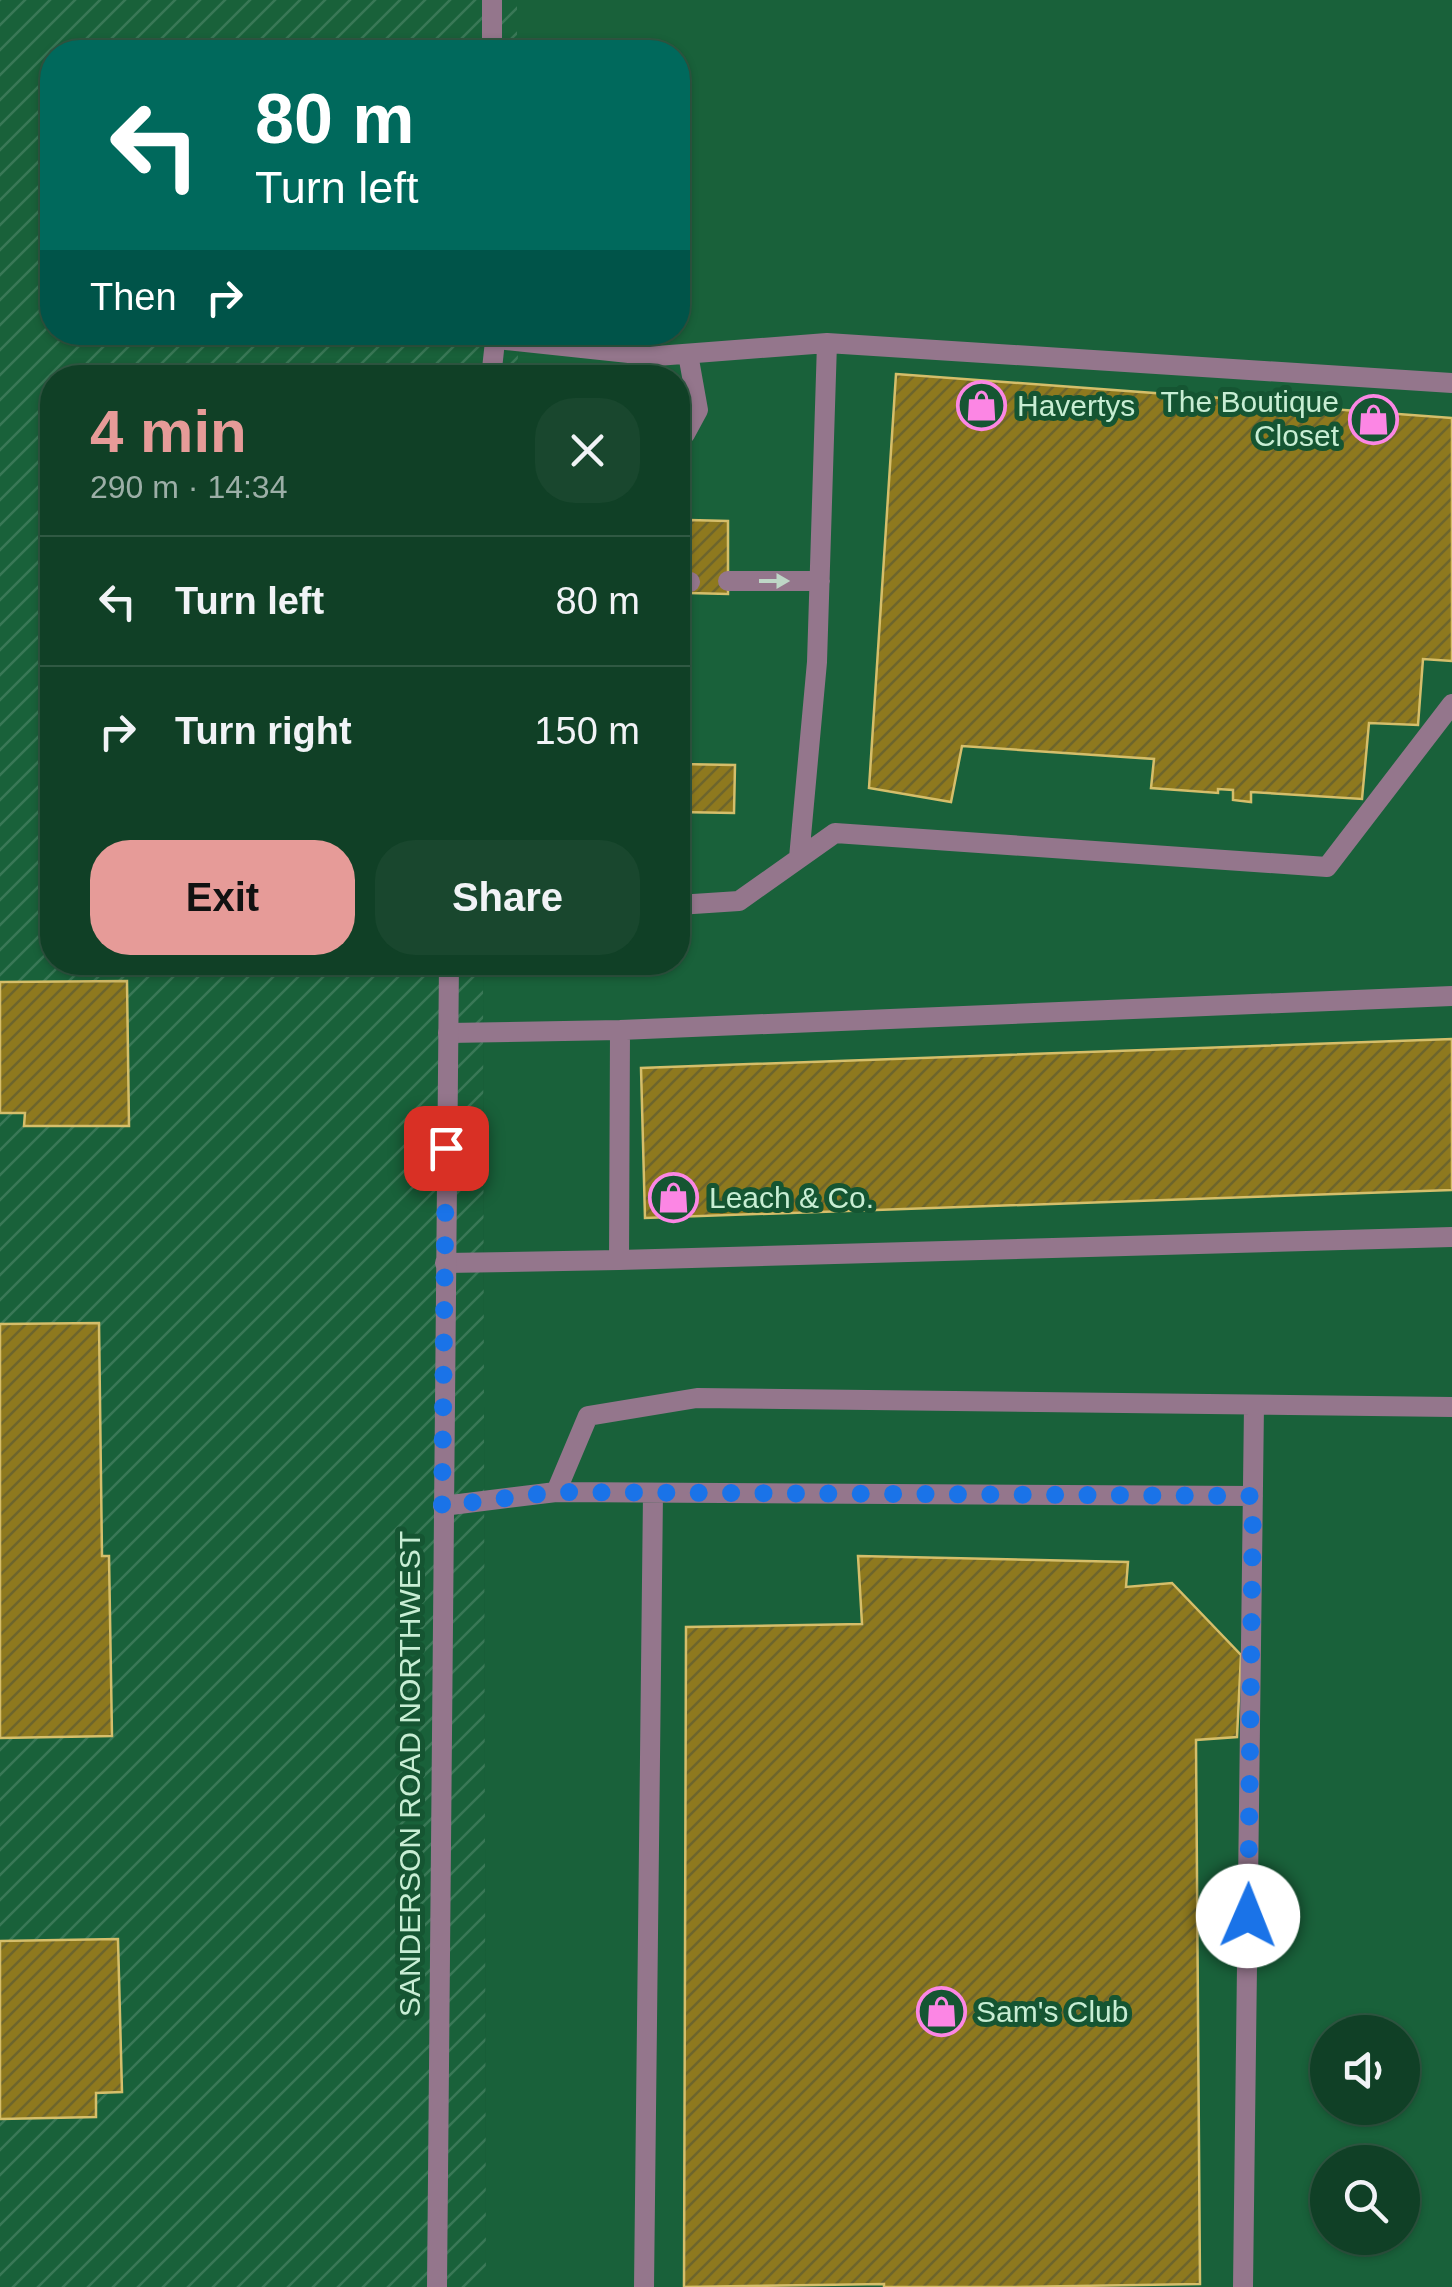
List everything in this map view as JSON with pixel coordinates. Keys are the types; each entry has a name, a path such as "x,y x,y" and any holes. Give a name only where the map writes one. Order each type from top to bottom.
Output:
{"street":[{"path":"492,0 492,40"},
{"path":"568,345 657,356 827,343 1452,383"},
{"path":"799,858 817,662 827,343"},
{"path":"688,354 690,365"},
{"path":"690,365 698,410 690,425"},
{"path":"728,582 820,581"},
{"path":"690,904 739,901 835,833 1327,867 1452,704"},
{"name":"SANDERSON ROAD NORTHWEST","path":"437,2287 448,975"},
{"path":"448,1034 1452,996"},
{"path":"619,1260 620,1030"},
{"path":"445,1264 1452,1237"},
{"path":"556,1492 588,1416 697,1398 1452,1407"},
{"path":"1243,2287 1254,1405"},
{"path":"442,1506 556,1492 1253,1496"},
{"path":"644,2287 653,1493"}],"shaded area":[{"path":"0,0 517,0 517,40 40,40 40,345 518,345 518,365 40,365 40,975 483,975 486,2287 0,2287"},
{"path":"517,0 1452,0 1452,2287 486,2287 483,975 690,975 690,365 518,365 518,345 690,345 690,40 517,40"}],"building":[{"path":"896,374 1452,418 1452,661 1423,659 1418,725 1369,723 1362,799 1251,792 1251,802 1233,800 1233,790 1218,789 1218,793 1151,788 1154,759 962,746 951,802 869,788"},
{"path":"690,520 728,521 728,594 690,593"},
{"path":"690,764 735,765 734,813 690,812"},
{"path":"127,981 129,1126 24,1126 25,1113 0,1113 0,982"},
{"path":"1452,1039 1452,1190 645,1218 641,1068"},
{"path":"99,1323 102,1556 109,1556 112,1736 0,1738 0,1324"},
{"name":"Sam's Club","path":"858,1556 1128,1562 1126,1587 1172,1583 1241,1655 1237,1737 1196,1740 1200,2284 684,2287 686,1627 862,1624"},
{"path":"118,1939 122,2092 96,2093 96,2117 0,2119 0,1941"}],"place":[{"name":"Havertys","path":"982,406"},
{"name":"The Boutique Closet","path":"1374,419"},
{"name":"Leach & Co.","path":"674,1198"},
{"name":"Sam's Club","path":"941,2012"}],"route":[{"path":"446,1148 442,1506 556,1492 1253,1496 1248,1916"}]}
